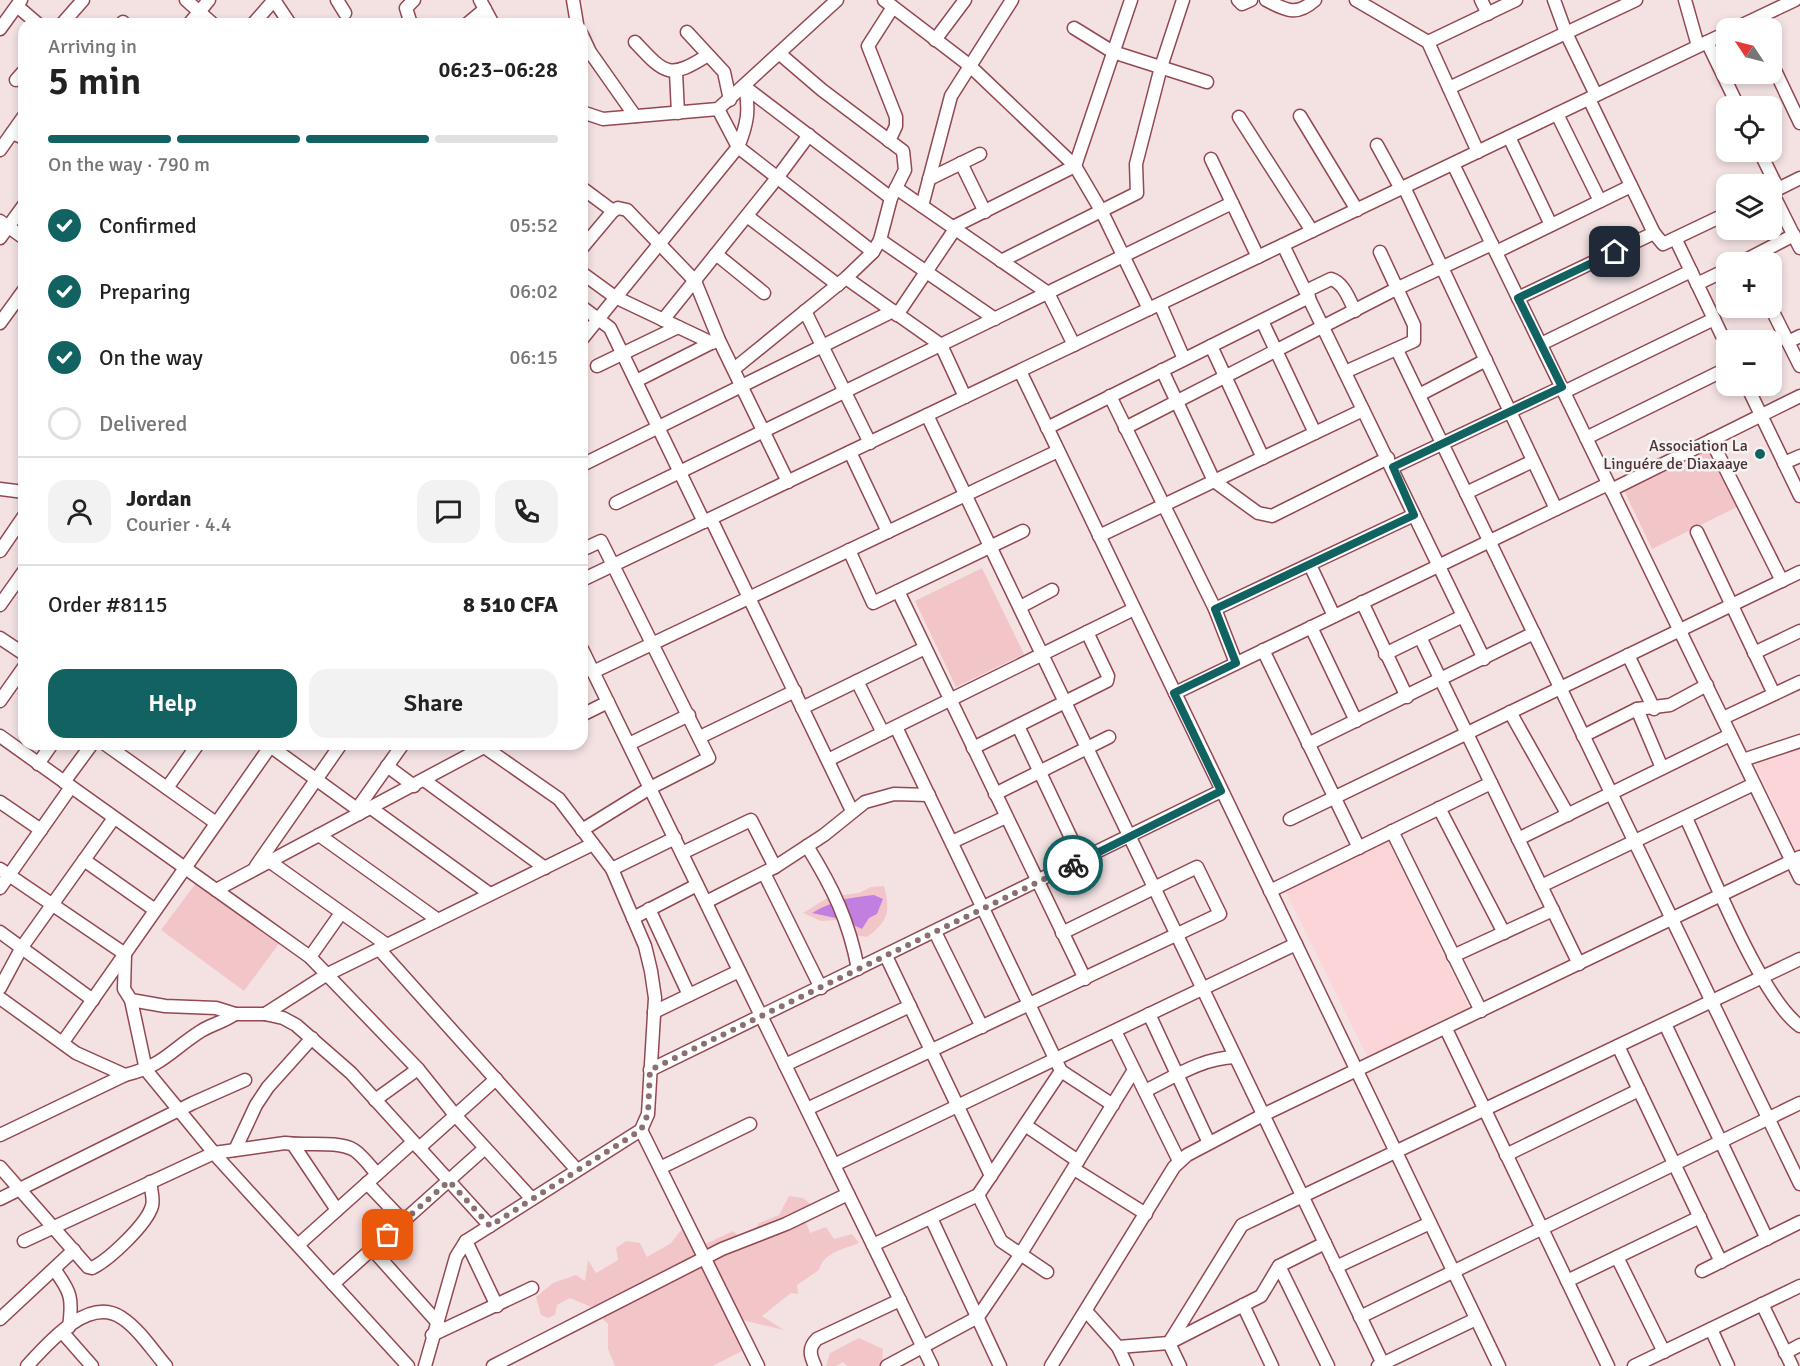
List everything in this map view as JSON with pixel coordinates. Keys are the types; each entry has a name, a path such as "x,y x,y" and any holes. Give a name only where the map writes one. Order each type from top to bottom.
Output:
{"street":[{"path":"67,18 82,0"},
{"path":"186,0 206,18"},
{"path":"194,18 210,0"},
{"path":"258,18 274,0 286,18"},
{"path":"337,0 345,13"},
{"path":"409,18 406,8 414,0"},
{"path":"573,0 576,18"},
{"path":"588,113 603,119 718,109 745,87 837,0"},
{"path":"935,40 965,0"},
{"path":"922,206 951,96 1012,0"},
{"path":"588,462 822,346 895,313 926,273 954,228 1075,166 1131,0"},
{"path":"1001,261 1137,192 1136,164 1161,67 1183,0"},
{"path":"1238,0 1242,4 1251,0"},
{"path":"1266,0 1283,10 1304,10 1315,0"},
{"path":"1356,0 1428,42 1478,152"},
{"path":"1481,0 1488,14"},
{"path":"1428,42 1516,0"},
{"path":"1554,0 1592,97 1654,233 1663,244 1676,240 1716,219"},
{"path":"1449,88 1636,0"},
{"path":"1685,0 1703,44 1732,96"},
{"path":"1760,18 1775,4 1798,0"},
{"path":"0,28 19,3 33,18"},
{"path":"472,18 482,4 490,18"},
{"path":"889,141 896,126 896,117 867,46 889,4 969,65 1075,166 1123,256 1185,359"},
{"path":"1074,28 1113,52 1207,81"},
{"path":"687,32 724,72 730,100"},
{"path":"588,577 1716,38"},
{"path":"634,42 662,68 676,72 684,70 708,55"},
{"path":"588,48 635,116"},
{"path":"734,369 842,281 873,252 880,240 894,193 905,170 903,151 822,90 780,54"},
{"path":"676,72 678,113"},
{"path":"1782,81 1796,104 1800,123"},
{"path":"745,87 809,135 894,193 922,206 1048,293 1074,345"},
{"path":"588,332 738,147 746,127 749,108 745,87"},
{"path":"718,109 738,147 873,252"},
{"path":"1557,114 1600,201"},
{"path":"1239,117 1312,231"},
{"path":"1300,117 1357,210"},
{"path":"0,150 18,135"},
{"path":"663,320 809,135"},
{"path":"1509,137 1551,225"},
{"path":"1377,145 1402,188 1443,269 1556,509"},
{"path":"929,179 980,154"},
{"path":"1211,159 1258,257"},
{"path":"961,164 985,212"},
{"path":"1453,164 1754,784 1796,859 1800,878"},
{"path":"1782,187 1800,178"},
{"path":"1125,428 1324,328 1396,289 1551,225 1631,186"},
{"path":"588,193 612,211"},
{"path":"616,503 1232,203"},
{"path":"588,241 612,211 618,208 627,210 695,281 715,341 734,369 788,482"},
{"path":"1782,209 1800,248"},
{"path":"0,238 4,224 18,211"},
{"path":"747,216 941,345 966,397"},
{"path":"4,224 18,234"},
{"path":"1518,298 1654,233"},
{"path":"1764,252 1794,235"},
{"path":"880,240 995,319"},
{"path":"1676,240 1719,330"},
{"path":"1283,245 1484,659"},
{"path":"1345,372 1414,341 1414,325 1380,252"},
{"path":"716,254 764,293"},
{"path":"1541,344 1691,271"},
{"path":"1697,284 1716,275"},
{"path":"588,277 615,297 678,327 715,341"},
{"path":"1047,428 1262,321 1330,279 1340,283 1355,311"},
{"path":"0,323 18,298"},
{"path":"805,311 870,443"},
{"path":"588,312 610,328 680,472 749,598 852,811"},
{"path":"1778,318 1794,339 1800,366"},
{"path":"1162,370 1214,481 1258,513 1272,516 1390,462 1443,444 1714,319"},
{"path":"1262,321 1316,433"},
{"path":"597,366 678,327"},
{"path":"636,381 715,341"},
{"path":"1211,346 1263,458"},
{"path":"1397,350 1800,1184"},
{"path":"1419,395 1486,360"},
{"path":"1020,371 1499,1366"},
{"path":"1586,438 1716,374"},
{"path":"1110,396 1215,609 1236,663"},
{"path":"1752,396 1800,496"},
{"path":"1174,693 1556,509 1610,487 1800,396"},
{"path":"1099,536 1363,410"},
{"path":"927,415 1325,1243 1381,1365 1476,1319"},
{"path":"1711,440 1782,581"},
{"path":"593,672 1058,451"},
{"path":"850,452 888,532"},
{"path":"1784,464 1800,456"},
{"path":"1466,493 1533,461"},
{"path":"1,488 18,491"},
{"path":"1215,609 1414,515"},
{"path":"0,551 18,525"},
{"path":"849,550 873,603 1023,531"},
{"path":"1697,532 1774,694"},
{"path":"582,830 650,788 707,761 709,754 601,541 588,545"},
{"path":"1310,565 1334,616"},
{"path":"1290,819 1800,572"},
{"path":"0,605 18,580"},
{"path":"1020,607 1052,590"},
{"path":"898,591 1085,979"},
{"path":"1362,602 1407,697"},
{"path":"828,760 1134,609"},
{"path":"1385,654 1463,616"},
{"path":"1311,627 1356,721"},
{"path":"1754,653 1800,631"},
{"path":"973,748 1107,681 1108,676 1087,633"},
{"path":"1308,744 1534,633"},
{"path":"1420,637 1579,964"},
{"path":"0,638 18,650"},
{"path":"802,708 925,648"},
{"path":"1263,650 1359,848"},
{"path":"1628,655 1654,709"},
{"path":"588,662 932,1366"},
{"path":"0,701 18,676"},
{"path":"857,681 883,733"},
{"path":"1722,718 1800,682"},
{"path":"1584,736 1637,709 1654,709 1670,705 1707,685"},
{"path":"700,737 795,692"},
{"path":"588,712 608,702"},
{"path":"1637,709 1662,768"},
{"path":"1510,712 1568,815"},
{"path":"628,744 689,715"},
{"path":"1018,726 1082,861"},
{"path":"896,727 1061,1071 1113,1105"},
{"path":"1518,839 1730,735"},
{"path":"0,736 18,749"},
{"path":"995,794 1109,737"},
{"path":"1743,760 1800,741"},
{"path":"19,750 310,957 418,1069 455,1116 532,1199"},
{"path":"38,764 48,750"},
{"path":"0,888 4,872 41,830 88,750"},
{"path":"113,750 216,823"},
{"path":"167,788 193,750"},
{"path":"63,1042 267,750"},
{"path":"278,750 316,779 490,894"},
{"path":"253,869 336,750"},
{"path":"362,810 399,750"},
{"path":"216,891 362,810 419,783 475,750"},
{"path":"425,1366 456,1257 466,1241 641,1130 648,1114 654,1012 651,971 633,918 612,869 559,799 488,750"},
{"path":"387,766 419,783 545,868"},
{"path":"1270,891 1491,783"},
{"path":"1541,886 1754,784"},
{"path":"650,1070 1038,883 1221,791"},
{"path":"706,902 770,870 807,846 865,802 894,794 929,795"},
{"path":"1,806 41,830"},
{"path":"1439,808 1503,933"},
{"path":"952,842 1006,817"},
{"path":"0,988 22,947 114,818"},
{"path":"1686,818 1762,977 1786,1015 1800,1026"},
{"path":"682,853 751,820 821,988"},
{"path":"1392,831 1481,1011"},
{"path":"319,835 438,920"},
{"path":"612,869 675,838"},
{"path":"265,1014 326,975 593,844"},
{"path":"807,846 832,885 851,931 858,969"},
{"path":"1051,1366 1179,1161 1263,1115 1796,859"},
{"path":"84,860 155,910"},
{"path":"269,861 341,913 383,947 496,1079 578,1170"},
{"path":"807,1109 1220,914 1200,869 1193,868 1062,933"},
{"path":"4,872 125,954"},
{"path":"633,918 698,885"},
{"path":"649,909 690,995"},
{"path":"1453,956 1553,910"},
{"path":"310,957 341,913"},
{"path":"0,932 93,999"},
{"path":"935,932 982,1027"},
{"path":"834,1164 1296,944"},
{"path":"125,954 124,989 130,999 146,1070 178,1112 214,1153 408,1366"},
{"path":"886,956 991,1176"},
{"path":"1169,1343 1242,1225 1800,959"},
{"path":"654,1012 740,971"},
{"path":"0,998 84,1058 125,1075"},
{"path":"130,999 165,1006 216,1008 235,1014 265,1014 283,1018 312,1038 351,1073 490,1226"},
{"path":"786,1065 910,1006"},
{"path":"0,1135 125,1075 146,1070 166,1060 203,1030 235,1014"},
{"path":"1149,1014 1209,1143"},
{"path":"1665,1024 1767,1239"},
{"path":"1446,1029 1608,1366"},
{"path":"1114,1030 1179,1161"},
{"path":"235,1150 256,1105 268,1087 312,1038"},
{"path":"1618,1046 1721,1262"},
{"path":"1145,1091 1211,1060 1235,1057"},
{"path":"375,1100 418,1069"},
{"path":"887,1366 978,1317 1020,1255 1134,1070"},
{"path":"873,1245 978,1196 1061,1071"},
{"path":"298,1245 377,1174 455,1116 496,1079"},
{"path":"0,1199 245,1080"},
{"path":"1506,1155 1639,1090"},
{"path":"1360,1317 1800,1103"},
{"path":"660,1168 750,1124"},
{"path":"1025,1125 1076,1165 1146,1214"},
{"path":"641,1130 758,1366"},
{"path":"24,1241 214,1153 285,1143 294,1146 307,1143 353,1149 377,1174"},
{"path":"294,1146 337,1210"},
{"path":"333,1284 485,1148"},
{"path":"0,1167 92,1268 127,1241 153,1205 150,1182"},
{"path":"367,1183 403,1221"},
{"path":"493,1366 706,1258 848,1194"},
{"path":"978,1196 1001,1241 1047,1272"},
{"path":"1567,1281 1700,1216"},
{"path":"931,1218 1000,1366"},
{"path":"1702,1272 1800,1222"},
{"path":"1336,1267 1430,1223"},
{"path":"466,1241 497,1305"},
{"path":"1118,1347 1169,1343 1260,1296 1279,1266 1325,1243"},
{"path":"372,1249 438,1323"},
{"path":"0,1319 74,1250"},
{"path":"1617,1257 1664,1352"},
{"path":"1279,1266 1328,1366"},
{"path":"54,1269 70,1292 72,1300 66,1330 92,1366"},
{"path":"1634,1366 1800,1287"},
{"path":"432,1335 531,1288"},
{"path":"815,1366 810,1354 812,1345 817,1339 900,1300"},
{"path":"1762,1304 1792,1366"},
{"path":"1243,1305 1272,1366"},
{"path":"27,1366 49,1341 66,1330 82,1315 97,1311 113,1313 124,1319 166,1366"},
{"path":"1086,1311 1118,1347 1127,1366"},
{"path":"1711,1329 1728,1366"},
{"path":"1169,1343 1180,1366"},
{"path":"1785,1353 1800,1346"}],"shaded area":[{"path":"1709,445 1739,506 1652,549 1623,488"},
{"path":"982,568 1024,654 956,687 915,601"},
{"path":"1800,737 1800,849 1796,851 1753,760"},
{"path":"1387,839 1469,1008 1368,1058 1285,890"},
{"path":"198,880 281,941 244,991 161,930"},
{"path":"884,886 887,902 886,915 874,932 867,937 849,934 837,920 821,921 803,913 829,897 859,893 871,887"},
{"path":"874,895 883,899 877,914 869,918 862,929 840,919 812,913 842,900"},
{"path":"789,1196 803,1198 814,1207 805,1220 810,1233 826,1227 834,1239 852,1234 859,1243 830,1255 819,1270 797,1285 798,1294 791,1293 762,1316 784,1330 742,1320 744,1350 713,1366 615,1366 608,1349 608,1324 591,1307 570,1298 557,1305 555,1315 548,1318 541,1315 536,1297 553,1283 576,1275 585,1281 588,1260 596,1273 618,1260 616,1248 626,1241 640,1243 647,1257 671,1243 685,1225 701,1246 733,1231 742,1239 753,1233 759,1223 779,1215"},
{"path":"859,1338 883,1349 882,1366 847,1366 843,1362 836,1366 826,1366 830,1353"}],"way so far":[{"path":"388,1235 449,1181 490,1226 641,1130 648,1114 650,1070 1073,865"}],"place":[{"name":"Association La Linguére de Diaxaaye","path":"1760,454"}],"route":[{"path":"1073,865 1221,791 1174,693 1236,663 1215,609 1414,515 1393,467 1562,387 1518,298 1615,252"}]}
